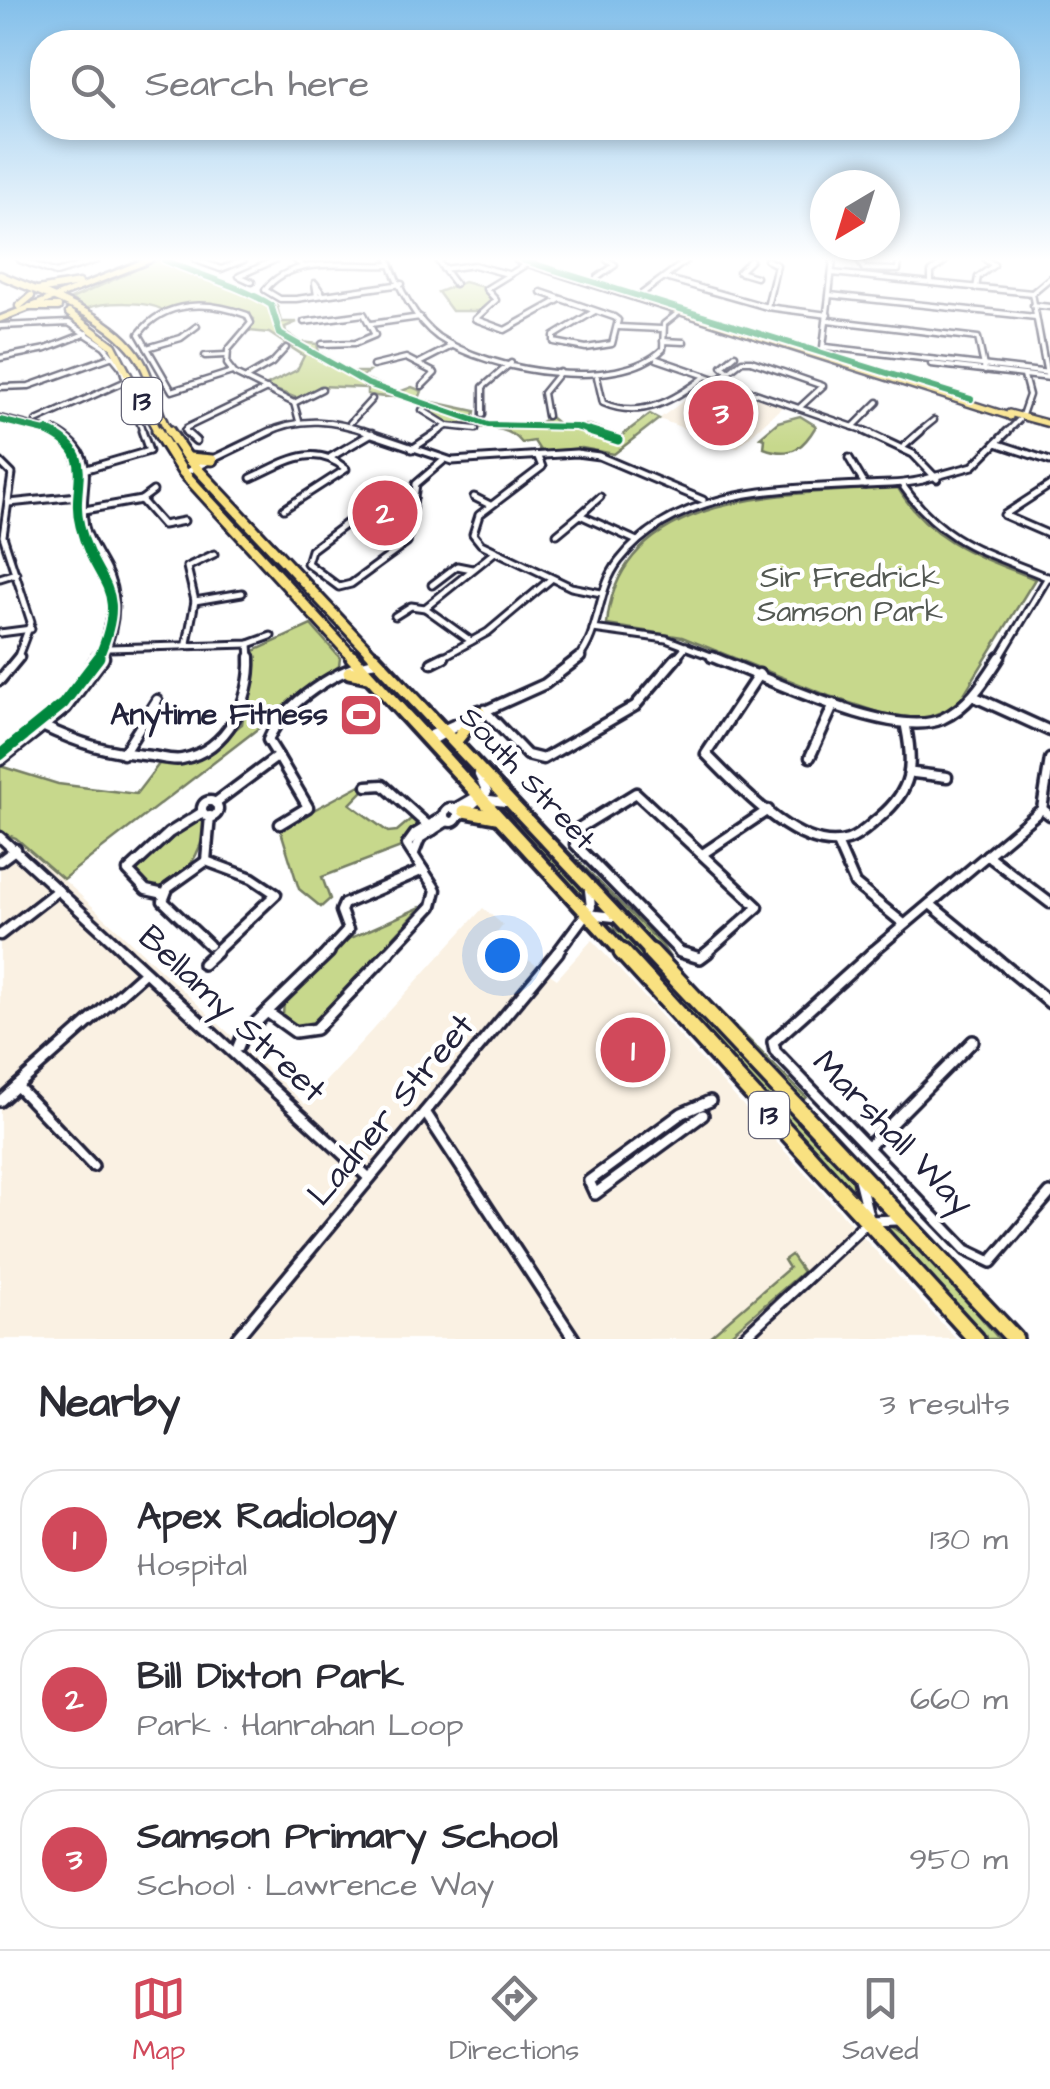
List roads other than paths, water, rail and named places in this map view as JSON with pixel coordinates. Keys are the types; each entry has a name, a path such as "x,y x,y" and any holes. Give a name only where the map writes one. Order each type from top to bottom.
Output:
{"highway":[{"name":"South Street","path":"87,322 118,348 132,369 164,448 354,668 370,677 976,1339"},
{"name":"South Street","path":"102,322 138,356 164,423 196,467 1015,1339"},
{"path":"196,467 216,460"},
{"path":"196,467 216,460"},
{"path":"448,734 460,730 482,712"},
{"path":"459,812 481,811 501,820"}],"main road":[{"path":"723,322 1050,427"}],"street":[{"path":"57,322 69,323 87,333 113,356 126,381 149,451 84,470"},
{"path":"147,322 138,334 164,382 176,392"},
{"path":"205,356 226,355 251,322"},
{"path":"322,344 366,340 375,335 370,324 379,322"},
{"path":"425,322 434,334 453,346 512,362 597,377 646,367 656,360 663,341 662,329 668,322"},
{"path":"479,322 505,330 518,322"},
{"path":"579,322 552,341 600,348 612,344 616,322"},
{"path":"827,322 824,352 1048,375 1047,346 1038,322"},
{"path":"862,322 978,338 984,368"},
{"path":"147,348 181,338 196,326"},
{"path":"618,326 662,329"},
{"path":"2,366 2,358 46,349 87,333"},
{"path":"663,341 684,342"},
{"path":"418,363 453,346"},
{"path":"245,379 272,363 286,348"},
{"path":"226,355 232,372 294,403"},
{"path":"730,371 722,366 735,355"},
{"path":"0,387 29,386 113,356"},
{"path":"373,366 399,357 418,363 435,373 422,386"},
{"path":"656,360 903,447 937,479"},
{"path":"718,380 751,361 823,386 800,408"},
{"path":"483,415 483,387 512,362"},
{"path":"931,364 984,368"},
{"path":"547,416 543,393 561,371"},
{"path":"172,399 176,392 232,372"},
{"path":"427,740 448,734 568,668 584,651 601,593 616,564 637,541 707,502 762,493 903,484 937,479 974,466 1029,395 1023,372"},
{"path":"597,377 603,404 614,408 663,406 706,376"},
{"path":"32,423 104,386 126,381"},
{"path":"196,442 185,433 186,428 268,389"},
{"path":"294,403 322,390"},
{"path":"350,422 372,399"},
{"path":"853,427 878,402"},
{"path":"294,403 297,420"},
{"path":"422,410 448,426 476,429"},
{"path":"0,418 32,423 66,441 84,470 80,527 107,582 112,605 106,646 81,692 41,728 0,757"},
{"path":"216,460 297,420 350,422 411,450 444,460 478,462 555,454 599,456 707,502"},
{"path":"903,447 934,420"},
{"path":"411,450 448,426"},
{"path":"330,458 373,433"},
{"path":"995,442 1050,461"},
{"path":"252,478 302,453 330,458 346,469 284,509"},
{"path":"538,457 542,467 538,472 476,518 472,530 478,542 551,579 601,593"},
{"path":"849,458 864,484"},
{"path":"414,498 370,506 311,550 305,557 307,563 328,583 339,587 351,584 403,548 421,478 444,460"},
{"path":"0,462 12,474 1,533 32,608 31,629 20,656 0,680"},
{"path":"183,472 196,467"},
{"path":"593,629 686,646 834,704 906,727 954,715 975,698 1049,578 948,536 926,518 903,484"},
{"path":"1050,485 1004,515 1050,535"},
{"path":"80,511 141,500 154,491"},
{"path":"9,502 82,495"},
{"path":"474,497 492,505"},
{"path":"557,534 600,497"},
{"path":"141,500 163,525 184,522"},
{"path":"580,515 637,541"},
{"path":"425,608 496,551"},
{"path":"186,643 195,600 187,567 214,554"},
{"path":"432,585 456,566 473,569"},
{"path":"0,578 16,572"},
{"path":"432,663 488,632 551,579"},
{"path":"195,600 242,594"},
{"path":"396,616 411,606 425,608 470,641"},
{"path":"0,633 31,629"},
{"path":"106,646 249,644 271,636"},
{"path":"354,668 366,653 361,642"},
{"path":"41,728 95,750 182,759 229,729 244,709 249,644"},
{"path":"482,712 527,755 543,759 635,706 686,646"},
{"path":"280,824 308,807 296,780 268,740 270,731 334,679 354,668 382,664"},
{"path":"758,674 706,754 804,837 837,843 850,840 899,803 914,774 906,727"},
{"path":"975,698 1050,731"},
{"path":"123,754 156,700"},
{"path":"810,758 834,704"},
{"path":"267,1012 292,1033 304,1035 316,1030 432,906 436,890 414,855 416,841 430,827 487,792 448,734"},
{"path":"206,861 204,805 215,803 278,756"},
{"name":"Marshall Way","path":"1050,759 1046,812 904,924 773,1042 776,1050 966,1250 982,1261 990,1262 1050,1193"},
{"path":"914,774 947,777"},
{"path":"367,786 383,785 430,827"},
{"path":"636,793 704,854 758,907 755,914 700,958 690,957 588,858 574,837 579,828 636,793"},
{"path":"481,798 500,800 526,818"},
{"path":"704,854 768,810"},
{"path":"164,894 146,890 128,871 169,834 205,814"},
{"name":"Bellamy Street","path":"0,837 370,1178"},
{"path":"837,843 855,884 904,924"},
{"path":"0,860 16,849"},
{"path":"987,855 1050,903"},
{"path":"164,894 206,861"},
{"path":"203,964 276,894 252,878 206,861"},
{"path":"238,1047 243,1035 348,930 341,911 344,904 423,870"},
{"path":"588,884 591,907 586,914 621,919"},
{"path":"0,935 58,890"},
{"path":"164,894 166,908 209,945"},
{"path":"930,904 1050,1003"},
{"name":"Ladner Street","path":"236,1339 586,914"},
{"path":"0,1101 145,972"},
{"path":"868,1147 973,1041"},
{"path":"17,1086 93,1166"},
{"path":"703,1115 595,1194 589,1181 682,1113 710,1102"},
{"path":"425,1112 574,1339"},
{"path":"859,1172 868,1221"},
{"path":"742,1339 868,1221 883,1217 904,1221"}],"waterway":[{"path":"468,770 476,780"}],"place":[{"name":"Samson Primary School","path":"721,413"},
{"name":"Bill Dixton Park","path":"385,513"},
{"name":"Anytime Fitness","path":"361,715"},
{"name":"Apex Radiology","path":"633,1050"}],"park label":[{"name":"Sir Fredrick Samson Park","path":"850,595"}]}
